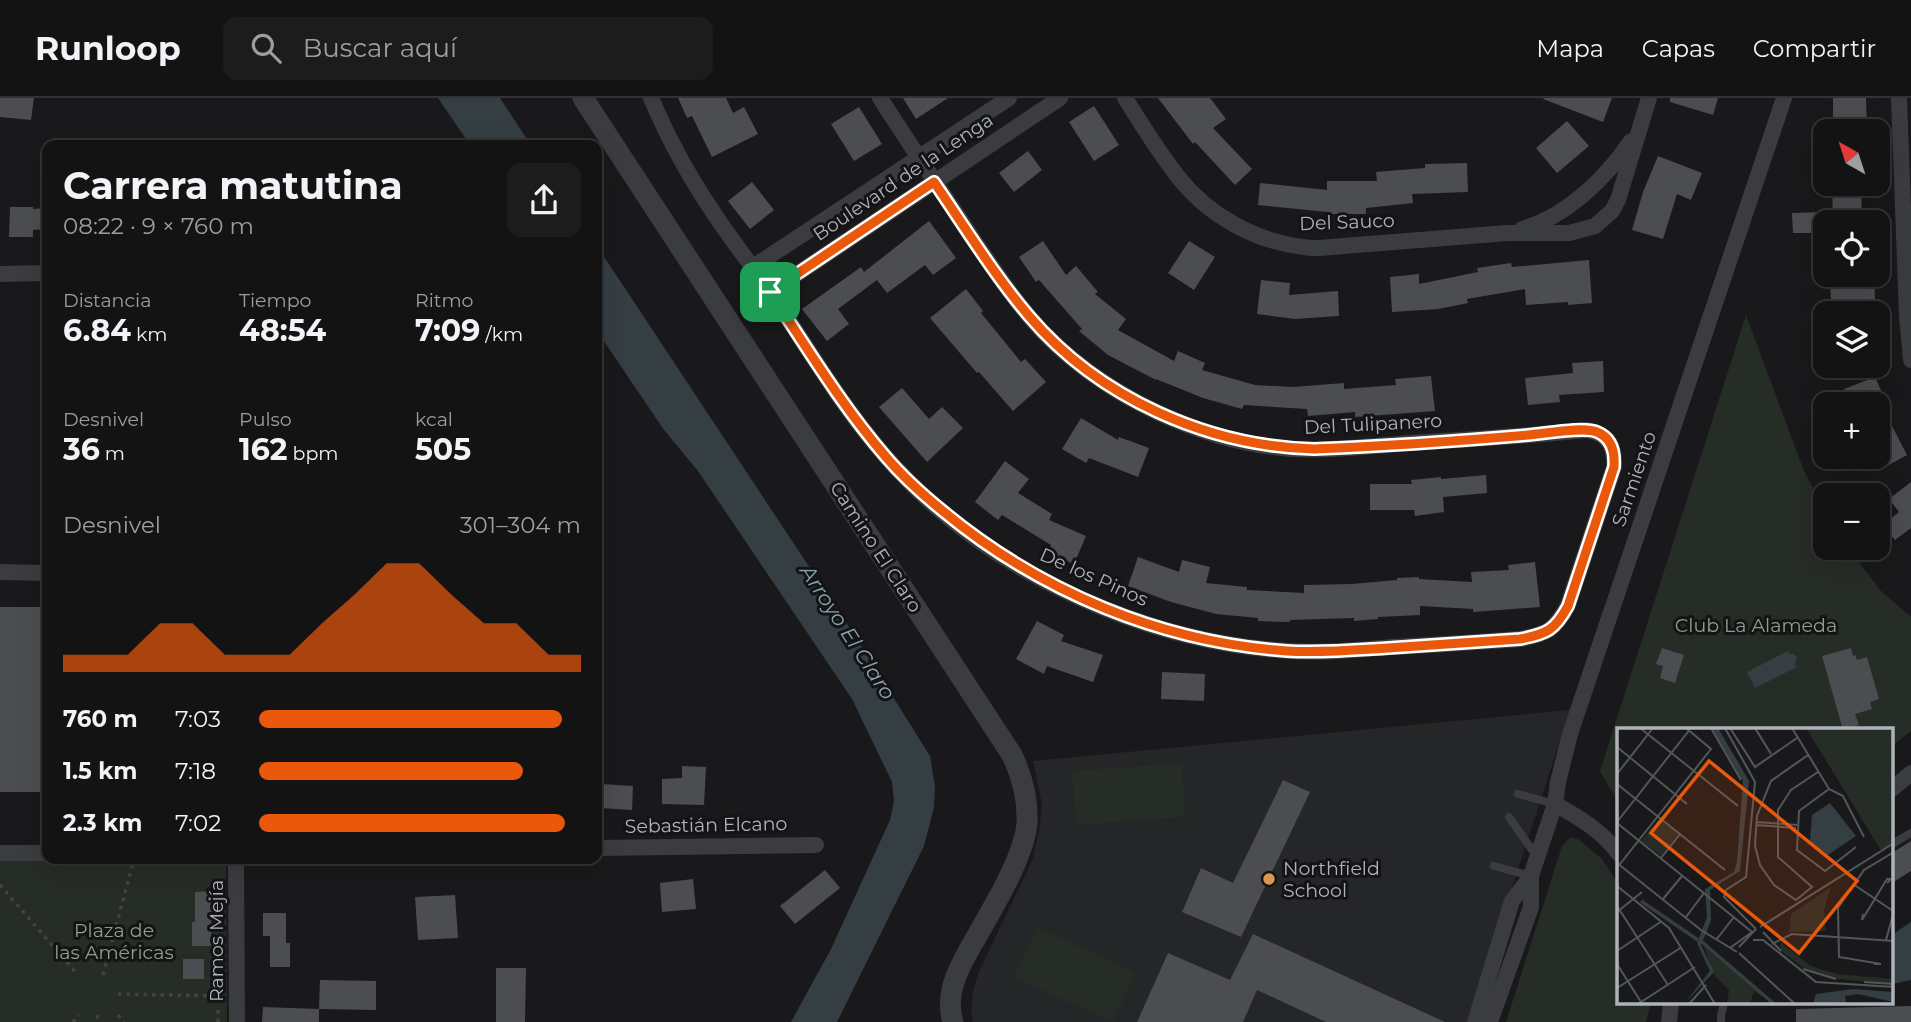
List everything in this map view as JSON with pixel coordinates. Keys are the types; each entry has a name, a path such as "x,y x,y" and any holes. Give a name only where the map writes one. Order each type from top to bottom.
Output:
{"street":[{"name":"Camino El Claro","path":"583,98 1012,755 1019,771 1027,808 1024,841 954,981 950,996 953,1022"},
{"name":"De los Pinos","path":"651,98 669,139 718,220 753,267 840,399 898,471 952,519 1021,568 1089,602 1160,628 1219,642 1289,651 1342,651 1537,636 1559,622 1568,606 1614,467 1615,457 1611,442"},
{"name":"Del Tulipanero","path":"880,98 1012,295 1046,335 1065,353 1110,386 1148,408 1190,426 1248,442 1289,449 1340,448 1588,429 1599,432 1611,442"},
{"name":"Boulevard de la Lenga","path":"753,267 1009,98"},
{"name":"Boulevard de la Lenga","path":"770,292 1060,98"},
{"name":"Del Sauco","path":"1125,98 1180,180 1214,212 1252,233 1305,248 1507,233 1569,233 1595,226 1612,211 1618,200 1649,98"},
{"name":"Sarmiento","path":"1490,1022 1531,908 1531,876 1555,804 1570,734 1784,98"},
{"path":"1899,98 1911,360"},
{"path":"1901,145 1911,127"},
{"name":"Del Sauco","path":"1507,233 1541,222 1580,197 1606,173 1638,131"},
{"path":"0,274 42,273"},
{"path":"0,572 42,573"},
{"path":"1894,787 1911,773"},
{"path":"1555,804 1593,827 1617,852"},
{"name":"Sebastián Elcano","path":"602,848 816,845"},
{"path":"0,853 42,853"},
{"name":"Ramos Mejía","path":"236,864 237,1022"},
{"name":"Sarmiento","path":"1475,1022 1512,901 1531,876"},
{"path":"1670,1022 1671,1004"}],"lane":[{"path":"1518,794 1555,804"},
{"path":"1509,817 1537,857"},
{"path":"1894,843 1911,833"},
{"path":"1494,866 1531,876"},
{"path":"1721,1022 1724,1004"}],"path":[{"path":"103,975 133,864"},
{"path":"0,885 78,975"},
{"path":"118,994 237,996"},
{"path":"73,1022 79,1015"},
{"path":"97,1015 98,1022"},
{"path":"118,1015 124,1022"}],"shaded area":[{"name":"Northfield School","path":"1570,710 1468,1022 973,1022 973,991 979,971 1033,859 1042,805 1033,761"}],"green space":[{"name":"Club La Alameda","path":"1746,315 1804,471 1813,488 1813,560 1857,560 1881,591 1911,617 1911,731 1894,744 1894,728 1617,728 1617,801 1600,771"},
{"path":"1182,763 1185,817 1076,825 1072,771"},
{"path":"1571,837 1578,839 1602,859 1617,882 1617,1004 1651,1004 1646,1022 1506,1022 1562,846"},
{"name":"Plaza de las Américas","path":"0,860 42,860 42,864 225,864 227,1022 0,1022"},
{"path":"1037,927 1136,973 1113,1022 1014,977"}],"water":[{"path":"438,98 500,98 528,140 467,140"},
{"name":"Arroyo El Claro","path":"602,254 851,630 930,756 935,787 934,807 924,846 837,1022 791,1022 831,949 890,820 894,801 892,782 852,699 698,471 664,430 602,338"},
{"path":"1788,651 1797,657 1797,667 1755,688 1747,672"},
{"path":"1911,922 1911,980 1894,984 1894,934"}],"building":[{"path":"0,98 34,98 31,120 0,117"},
{"path":"678,98 726,98 733,113 744,107 758,134 712,157 692,116 687,118"},
{"path":"903,98 948,98 916,119"},
{"path":"1158,98 1210,98 1226,119 1213,128 1252,169 1235,185 1195,142 1193,144"},
{"path":"1544,98 1612,98 1603,122"},
{"path":"1670,98 1718,98 1713,115 1670,102"},
{"path":"1833,98 1866,98 1867,119 1833,119"},
{"path":"1094,106 1119,145 1094,161 1069,122"},
{"path":"859,107 882,144 854,161 831,124"},
{"path":"1567,121 1589,146 1557,173 1536,148"},
{"path":"1028,151 1042,170 1014,192 999,173"},
{"path":"1658,156 1702,173 1691,200 1677,194 1663,239 1632,230 1643,192"},
{"path":"1467,163 1468,192 1412,194 1413,203 1366,208 1366,214 1327,214 1258,205 1260,183 1327,190 1327,181 1377,181 1376,172 1425,168 1425,164"},
{"path":"752,182 774,210 750,229 728,201"},
{"path":"1832,196 1861,196 1862,210 1833,210"},
{"path":"10,207 42,208 42,229 33,230 33,237 9,237"},
{"path":"1813,212 1813,233 1793,233 1792,213"},
{"path":"929,221 956,258 933,275 925,265 887,293 877,280 838,309 849,324 827,341 802,309 861,267 864,272"},
{"path":"1043,241 1066,275 1076,266 1098,292 1095,294 1126,319 1118,330 1174,361 1178,351 1205,363 1202,370 1255,385 1293,387 1344,383 1344,389 1396,385 1395,379 1431,376 1435,411 1355,417 1355,412 1308,416 1307,409 1244,405 1242,409 1156,380 1108,355 1079,331 1082,329 1039,280 1036,282 1019,257"},
{"path":"1189,241 1215,257 1194,290 1168,273"},
{"path":"1589,260 1592,303 1526,305 1525,289 1467,299 1468,303 1438,309 1392,312 1390,277 1419,274 1419,284 1478,272 1477,268 1511,263 1512,267"},
{"path":"1261,280 1290,283 1289,295 1338,291 1339,316 1295,319 1257,314"},
{"path":"1830,287 1874,287 1875,299 1831,300"},
{"path":"966,289 983,311 981,313 1021,362 1025,359 1046,382 1013,411 930,318"},
{"path":"1603,361 1604,392 1559,395 1560,402 1528,405 1525,378 1573,373 1572,363"},
{"path":"1875,378 1882,392 1845,392 1844,389"},
{"path":"902,388 929,419 942,407 963,428 927,462 879,407"},
{"path":"1081,418 1118,440 1119,437 1149,448 1138,477 1089,458 1086,463 1062,449"},
{"path":"1890,422 1907,455 1890,464"},
{"path":"1005,461 1029,479 1018,493 1052,514 1049,520 1086,536 1074,564 1048,553 1051,545 1002,515 998,520 975,502"},
{"path":"1486,475 1487,493 1443,497 1444,512 1415,516 1414,510 1370,510 1370,484 1412,484 1411,480"},
{"path":"1911,482 1911,528 1895,540 1890,534 1890,519 1899,512 1890,498"},
{"path":"1138,557 1179,572 1182,560 1210,567 1206,583 1247,587 1247,590 1304,593 1304,585 1352,584 1397,578 1419,577 1472,582 1471,572 1509,570 1508,565 1535,562 1540,607 1473,612 1473,609 1420,606 1420,615 1378,619 1258,621 1258,618 1216,614 1171,602 1128,586"},
{"path":"0,607 42,607 42,792 0,792"},
{"path":"1037,621 1064,635 1061,641 1103,655 1093,682 1047,666 1044,674 1016,659"},
{"path":"1662,648 1684,655 1675,683 1660,678 1663,666 1656,664"},
{"path":"1851,648 1857,660 1867,657 1879,699 1870,702 1872,709 1855,714 1859,725 1842,728 1822,656"},
{"path":"1162,672 1205,674 1204,701 1161,699"},
{"path":"682,766 706,767 704,805 662,804 662,779 682,778"},
{"path":"1283,780 1310,792 1241,937 1182,912 1201,868 1233,883"},
{"path":"602,784 633,786 632,810 602,808"},
{"path":"1911,841 1911,871 1894,882 1894,852"},
{"path":"825,870 840,888 795,924 780,906"},
{"path":"693,879 696,909 662,912 660,883"},
{"path":"215,891 215,920 211,920 211,946 192,946 195,892"},
{"path":"455,895 458,938 418,940 415,897"},
{"path":"263,913 286,913 286,943 290,943 290,967 270,967 270,936 263,936"},
{"path":"1253,934 1445,1022 1326,1022 1257,990 1243,1022 1137,1022 1168,953 1230,980"},
{"path":"183,959 204,959 204,979 183,979"},
{"path":"496,968 526,968 525,1022 496,1022"},
{"path":"320,980 376,981 376,1010 319,1009"},
{"path":"1911,1006 1911,1022 1796,1022 1796,1009"},
{"path":"263,1007 319,1009 319,1022 262,1022"}],"place":[{"name":"Northfield School","path":"1269,879"}],"route":[{"path":"934,182 1012,295 1046,335 1065,353 1110,386 1168,417 1215,434 1289,449 1530,435 1588,429 1599,432 1611,442 1615,457 1614,467 1568,606 1559,622 1537,636 1342,651 1289,651 1219,642 1160,628 1089,602 1021,568 952,519 898,471 868,435 840,399 770,292 934,182"}]}
